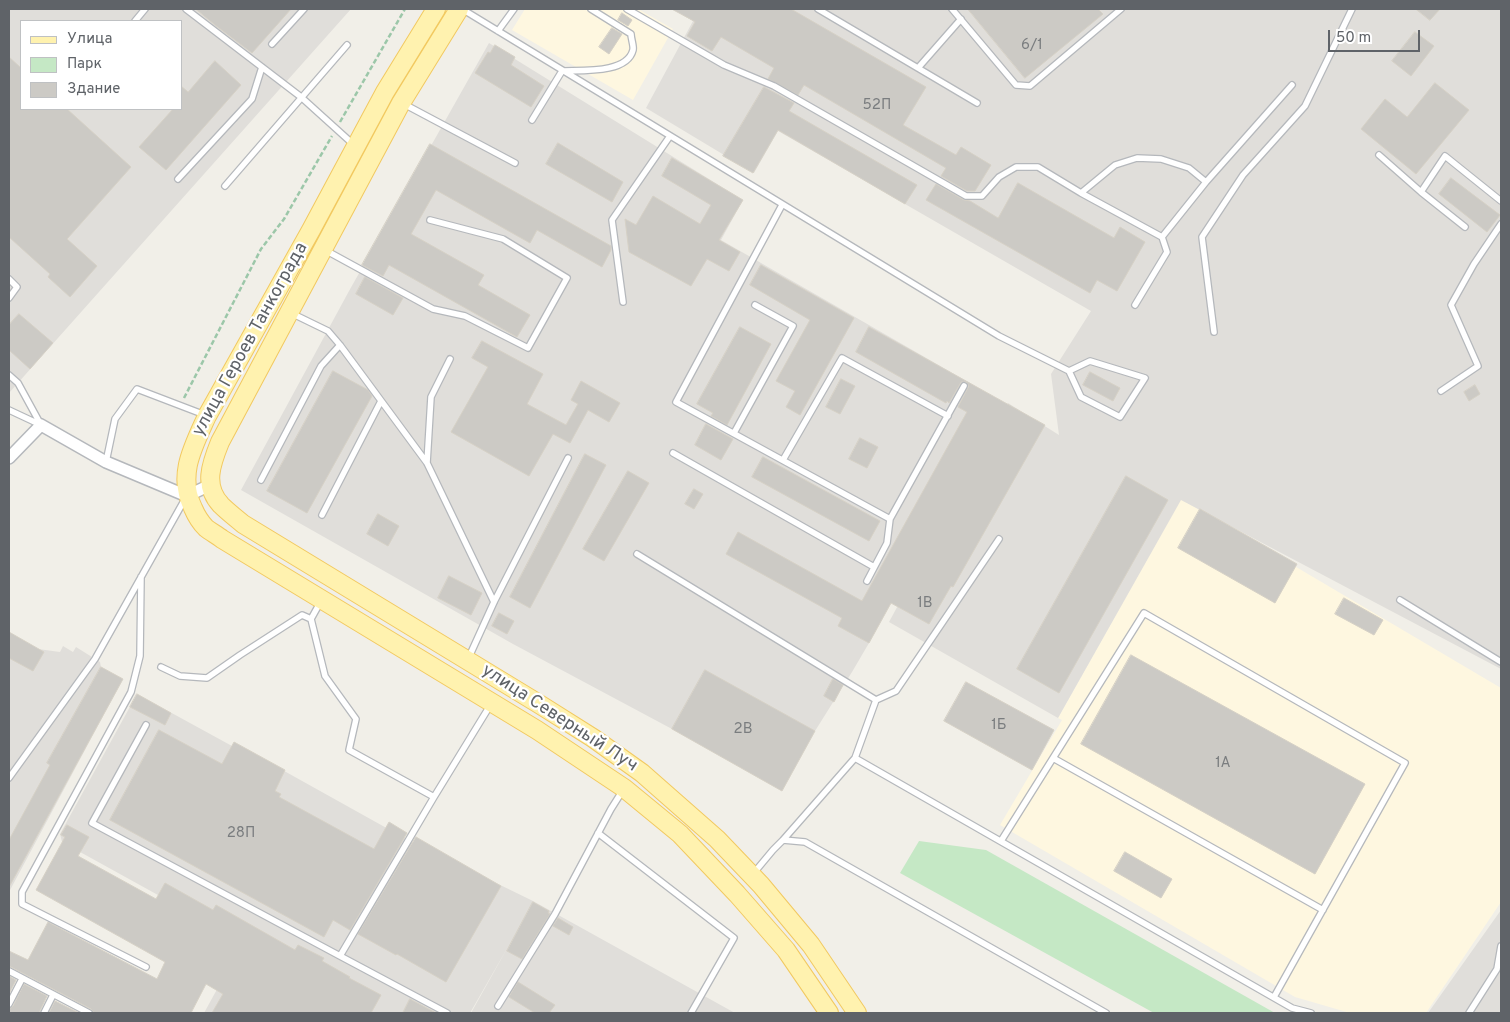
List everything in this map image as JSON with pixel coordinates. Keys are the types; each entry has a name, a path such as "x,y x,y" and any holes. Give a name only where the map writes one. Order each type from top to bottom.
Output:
{"main road":[{"name":"улица Героев Танкограда","path":"187,496 185,475 193,447 208,416 385,92 436,9"},
{"name":"улица Героев Танкограда","path":"210,485 212,461 220,442 401,103 460,9"},
{"name":"улица Северный Луч","path":"210,485 220,504 243,524 578,729 642,773 718,839 752,876 811,945 857,1013"},
{"name":"улица Северный Луч","path":"187,496 196,516 206,528 222,539 493,703 624,788 680,834 737,894 786,950 829,1013"}],"street":[{"path":"9,458 41,425 106,462 187,496 210,485"}],"lane":[{"path":"136,20 144,9"},
{"path":"186,9 301,97 356,146"},
{"path":"272,44 304,9"},
{"path":"460,9 999,336 1069,371 1081,397 1120,417 1145,378 1090,361 1069,371"},
{"path":"498,31 514,9"},
{"path":"562,70 612,68 625,62 633,50 631,34 591,9"},
{"path":"627,9 724,65 774,86 966,196 982,196 999,177 1016,167 1038,167 1081,193 1162,237 1167,252 1135,305"},
{"path":"818,9 976,103"},
{"path":"952,9 1016,85 1030,86 1121,9"},
{"path":"1214,332 1202,237 1243,176 1304,106 1352,9"},
{"path":"918,68 961,19"},
{"path":"225,186 347,45"},
{"path":"178,178 252,99 262,67"},
{"path":"532,120 562,70"},
{"path":"1162,237 1206,182 1292,84"},
{"path":"401,103 515,163"},
{"path":"623,302 612,220 670,136"},
{"path":"1379,155 1465,227"},
{"path":"1421,192 1446,156 1501,201"},
{"path":"1081,193 1115,165 1137,158 1161,159 1189,168 1206,182"},
{"path":"782,205 676,402 890,519"},
{"path":"323,249 433,309 465,316 528,348 567,278 503,239 430,220"},
{"path":"1441,391 1478,366 1451,305 1474,264 1501,224"},
{"path":"9,279 17,287 9,298"},
{"path":"734,433 793,326 755,305"},
{"path":"289,312 328,331 427,463 494,602"},
{"path":"261,480 321,366 340,345"},
{"path":"783,460 842,358 948,416"},
{"path":"427,463 432,397 450,359"},
{"path":"9,375 18,383 41,425"},
{"path":"867,581 887,543 890,519 964,386"},
{"path":"106,462 115,419 137,389 208,416"},
{"path":"322,515 381,401"},
{"path":"9,410 41,425"},
{"path":"673,453 874,567"},
{"path":"467,661 494,602 568,458"},
{"path":"9,778 95,659 187,496"},
{"path":"752,876 855,758 876,700 896,691 998,539"},
{"path":"637,554 876,700"},
{"path":"141,577 140,656 131,692 22,892 22,904 146,967"},
{"path":"322,599 311,619 324,676 356,719 350,750 434,797"},
{"path":"1400,600 1501,662"},
{"path":"1001,841 1144,613 1405,764 1274,997"},
{"path":"161,667 180,676 207,678 302,615 311,619"},
{"path":"340,956 434,797 493,703"},
{"path":"146,725 92,824 447,1013"},
{"path":"855,758 1292,1008 1311,1013"},
{"path":"1053,758 1323,910"},
{"path":"498,1006 555,914 624,788"},
{"path":"598,833 734,938 691,1013"},
{"path":"783,840 805,842 1106,1013"},
{"path":"1469,1013 1499,970 1501,946"},
{"path":"9,971 87,1013"},
{"path":"9,1004 22,979"},
{"path":"44,1013 53,995"}],"path":[{"path":"180,406 261,249 284,219 405,9"}],"shaded area":[{"path":"9,9 351,9 9,393"},
{"path":"525,9 638,9 673,29 633,100 512,30"},
{"path":"672,9 1501,9 1501,669 1181,500 1058,718 889,622 1008,403 1059,435 1051,374 1091,311 778,131 754,173 646,108 693,21"},
{"path":"489,43 743,200 721,240 1003,402 869,643 815,731 782,791 672,729 513,644 241,490 349,291"},
{"path":"1181,499 1501,688 1501,902 1426,1013 1350,1013 1295,997 1000,825 1062,720 1058,718"},
{"path":"9,632 38,649 60,652 63,646 73,652 76,647 100,662 101,667 123,679 9,892"},
{"path":"137,694 232,746 234,743 408,840 533,901 735,1013 471,1013 509,945 470,1013 204,1013 243,942 62,842 60,834"},
{"path":"1501,910 1501,1013 1428,1013"}],"green space":[{"path":"919,841 986,850 1275,1013 1154,1013 900,873"}],"building":[{"path":"196,9 291,9 252,53"},
{"path":"672,9 791,9 926,87 903,125 956,155 961,147 991,165 975,191 967,191 941,176 946,168 804,85 798,95 768,79 774,68 721,37 712,51 687,36 695,22"},
{"path":"968,9 1098,9 1103,14 1025,78"},
{"path":"1416,9 1440,9 1430,20"},
{"path":"622,13 632,20 628,26 618,20"},
{"path":"612,28 622,34 609,54 599,47"},
{"path":"1415,32 1434,46 1411,76 1392,61"},
{"path":"495,45 515,57 511,65 544,86 531,107 475,73 488,52 490,53"},
{"path":"9,57 20,67 20,110 68,110 131,167 67,239 97,266 70,297 48,277 50,274 9,237"},
{"path":"215,61 241,85 166,170 139,147 172,110 182,110 182,87 188,92"},
{"path":"1435,83 1469,110 1416,174 1361,129 1385,99 1407,117"},
{"path":"764,87 794,103 789,111 917,185 905,204 778,130 753,173 723,156"},
{"path":"558,143 623,182 612,202 546,164"},
{"path":"430,144 611,246 611,250 602,267 537,230 530,243 436,190 411,234 484,275 478,285 530,315 517,337 389,265 383,276 362,265"},
{"path":"672,158 743,200 719,240 740,252 729,271 707,259 691,286 629,252 625,219 636,225 653,196 700,224 711,205 662,176"},
{"path":"1451,178 1500,215 1487,232 1439,194"},
{"path":"1018,183 1114,238 1120,227 1145,242 1117,291 1097,280 1090,293 926,200 936,184 998,218"},
{"path":"761,265 854,318 800,415 786,407 795,391 776,381 810,320 750,285"},
{"path":"365,277 403,298 393,315 356,294"},
{"path":"19,314 53,343 30,369 9,350 9,325"},
{"path":"740,327 771,344 727,425 711,416 713,413 697,404"},
{"path":"869,327 1045,425 953,587 951,586 929,624 891,603 869,643 838,626 842,618 726,554 738,532 862,601 967,412 958,407 969,386 966,382 961,382 949,403 947,401 946,403 856,352"},
{"path":"482,341 543,374 527,404 566,425 578,404 571,400 581,381 620,403 609,422 588,410 570,443 553,434 529,476 451,432 488,367 472,358"},
{"path":"333,371 368,390 372,396 307,513 267,491"},
{"path":"1090,372 1120,388 1113,401 1083,385"},
{"path":"841,379 855,386 840,414 826,407"},
{"path":"1475,385 1480,394 1469,401 1464,392"},
{"path":"706,424 733,439 721,460 695,445"},
{"path":"860,438 878,447 867,468 849,459"},
{"path":"585,454 606,465 530,608 510,597"},
{"path":"763,457 880,521 869,541 752,477"},
{"path":"628,471 649,483 604,561 583,549"},
{"path":"1126,476 1168,500 1059,693 1017,669"},
{"path":"694,489 703,494 694,509 685,504"},
{"path":"1200,509 1297,564 1275,603 1178,548"},
{"path":"378,514 399,526 388,546 367,534"},
{"path":"449,576 482,593 471,615 438,598"},
{"path":"1344,598 1383,620 1374,635 1335,614"},
{"path":"499,613 514,621 507,634 492,626"},
{"path":"9,632 44,652 33,671 9,658"},
{"path":"1131,655 1365,784 1315,874 1081,744"},
{"path":"101,667 123,679 9,887 9,840 50,765 47,763"},
{"path":"705,670 815,731 782,791 672,729"},
{"path":"833,679 843,685 834,702 824,696"},
{"path":"966,682 1054,730 1032,770 944,721"},
{"path":"137,694 171,713 165,725 130,707"},
{"path":"159,730 222,764 234,742 285,770 275,791 281,794 279,797 374,849 389,822 407,833 350,930 333,920 324,937 110,820"},
{"path":"67,825 89,837 78,856 156,899 165,883 213,910 216,905 295,950 298,945 324,958 322,961 381,995 371,1013 212,1013 223,994 206,984 191,1013 94,1013 91,1009 9,966 9,951 28,960 48,922 157,979 165,962 36,890 65,837 61,835"},
{"path":"416,837 501,886 446,982 358,934"},
{"path":"1125,852 1172,879 1161,898 1114,871"},
{"path":"533,902 549,911 548,913 550,914 522,959 507,951"},
{"path":"558,918 573,927 569,935 553,926"},
{"path":"9,976 16,980 9,994"},
{"path":"518,982 555,1005 549,1013 535,1013 509,997"},
{"path":"24,984 47,996 39,1013 9,1013 9,1009 13,1006"},
{"path":"410,999 436,1013 403,1013"},
{"path":"55,1001 79,1013 49,1013"}]}
